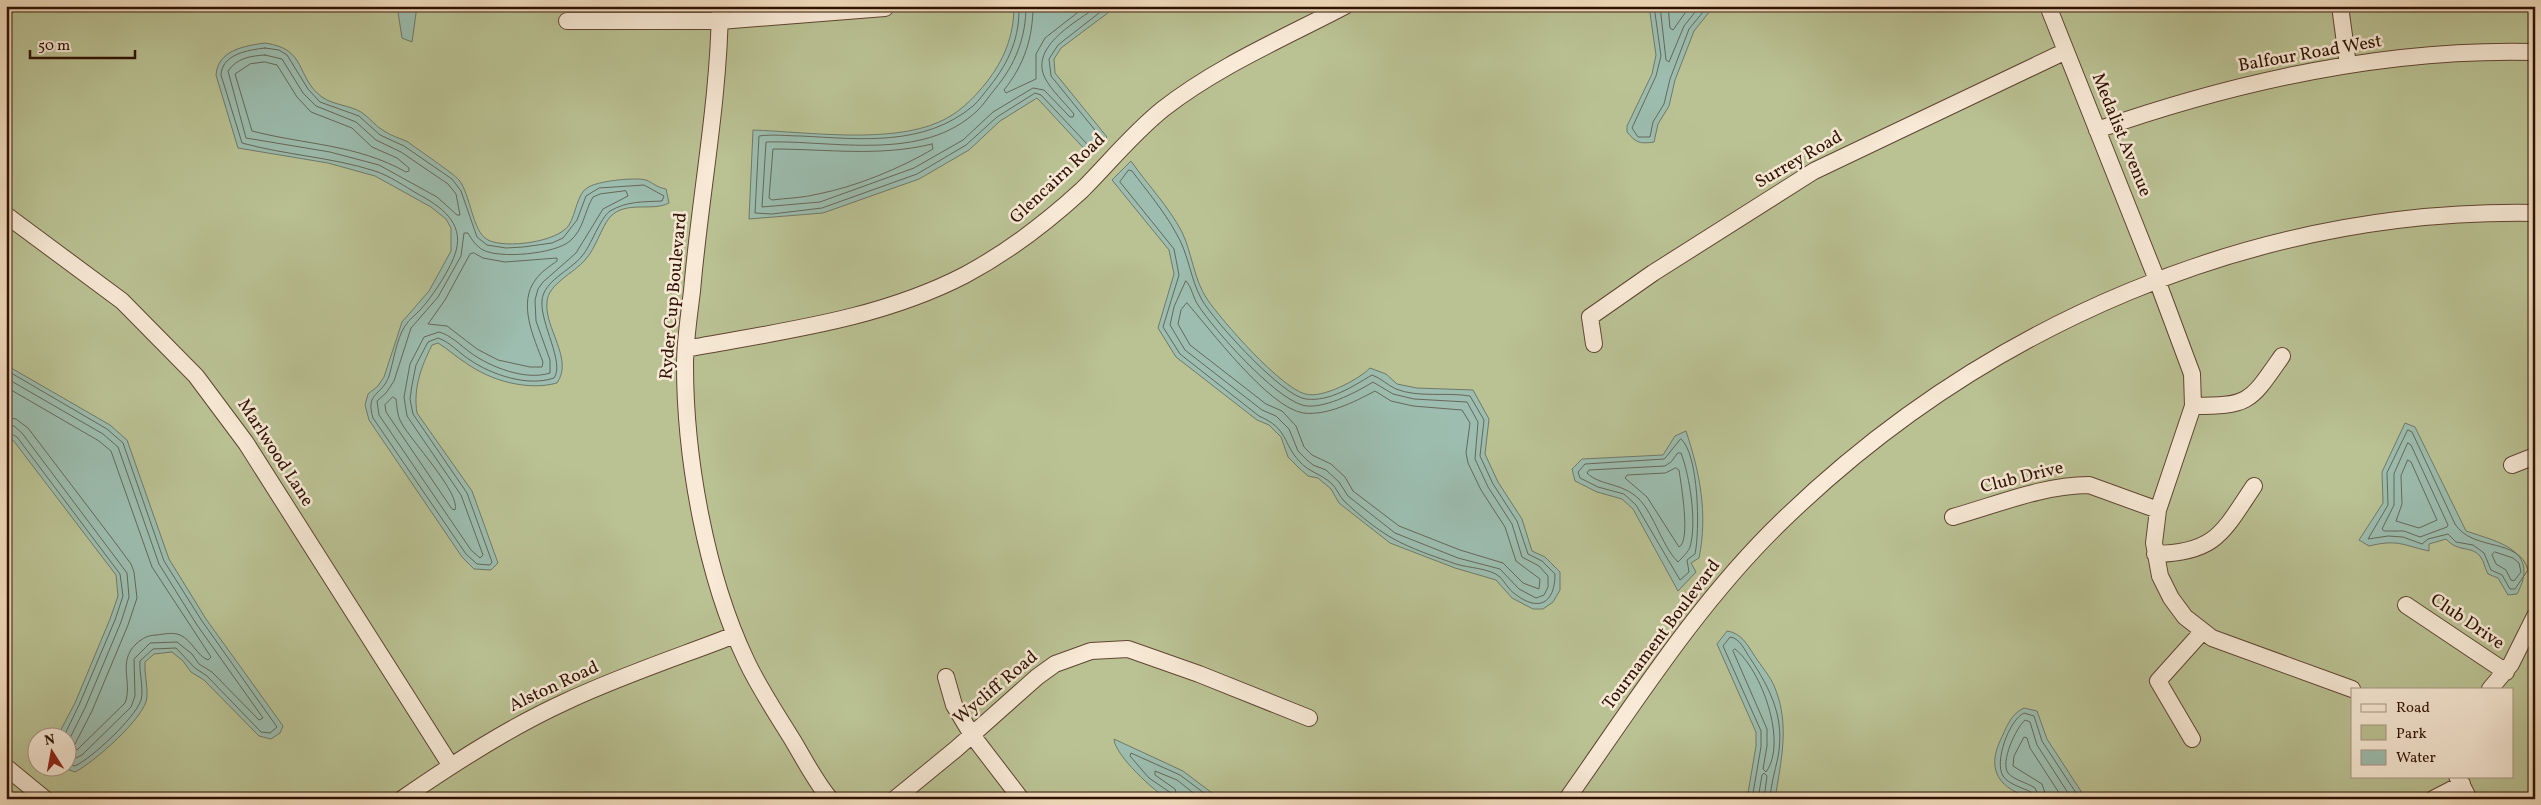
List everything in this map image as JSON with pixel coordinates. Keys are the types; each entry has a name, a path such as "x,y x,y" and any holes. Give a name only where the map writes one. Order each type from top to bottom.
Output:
{"street":[{"name":"Glencairn Road","path":"686,348 860,316 910,299 963,275 998,256 1053,215 1082,189 1134,135 1163,110 1197,85 1345,6"},
{"name":"Medalist Avenue","path":"2048,6 2158,280"},
{"path":"2340,6 2348,65"},
{"path":"567,21 885,8"},
{"name":"Ryder Cup Boulevard","path":"720,14 714,111 695,254 685,364 689,443 695,486 703,529 735,635 758,683 830,799"},
{"name":"Surrey Road","path":"1594,344 1590,317 1653,273 1778,192 1814,171 1897,130 2066,51"},
{"name":"Balfour Road West","path":"2098,130 2194,99 2255,83 2348,65 2447,55 2535,52"},
{"name":"Tournament Boulevard","path":"1567,799 1697,616 1719,589 1781,522 1846,462 1936,393 1987,362 2092,306 2158,280 2240,252 2356,227 2458,215 2535,214"},
{"name":"Marlwood Lane","path":"6,215 133,311 202,383 246,443 451,766"},
{"path":"2158,280 2192,374 2192,406 2158,510 2154,531 2155,554 2160,576 2170,598 2185,617 2202,632 2222,643 2351,689"},
{"path":"2192,406 2226,406 2247,399 2256,392 2282,356"},
{"path":"2512,466 2535,456"},
{"name":"Club Drive","path":"1953,517 2056,487 2078,485 2089,485 2158,510"},
{"path":"2155,554 2187,552 2208,544 2226,528 2254,486"},
{"name":"Club Drive","path":"2406,605 2506,672"},
{"name":"Club Drive","path":"2491,688 2506,672 2535,616"},
{"path":"2192,739 2158,681 2202,632"},
{"name":"Alston Road","path":"402,799 451,766 520,725 565,702 735,635"},
{"name":"Wycliff Road","path":"895,799 1037,677 1055,664 1072,656 1108,649 1128,650 1199,674 1309,718"},
{"path":"946,677 954,705 972,734 1022,799"},
{"path":"6,767 45,799"},
{"path":"2433,799 2463,786"}],"green space":[{"path":"6,6 2535,6 2535,799 6,799"}],"water":[{"path":"397,6 417,6 412,42 402,38"},
{"path":"1014,6 1117,6 1061,48 1054,59 1055,73 1107,137 1090,155 1037,98 1000,121 969,150 919,179 823,213 749,219 753,130 873,135 919,129 939,122 965,106 981,89 998,65 1010,37"},
{"path":"1649,6 1714,6 1694,31 1675,80 1669,106 1658,124 1654,142 1645,143 1633,138 1627,132 1627,126 1652,74 1656,55"},
{"path":"265,43 279,46 295,57 308,81 322,97 361,112 381,129 408,142 459,180 478,229 488,240 496,243 519,244 543,240 563,231 569,225 581,195 587,188 598,183 641,179 666,189 669,203 655,207 631,207 616,212 610,217 589,255 557,284 548,296 547,312 561,354 561,374 557,383 534,386 510,383 498,379 462,361 438,343 432,345 428,353 417,387 417,413 472,491 498,563 491,570 474,569 462,557 369,420 365,405 368,394 378,386 384,377 402,322 429,291 451,251 451,228 446,219 431,207 375,176 328,163 238,148 216,75 218,67 222,60 233,51"},
{"path":"1131,161 1182,232 1199,283 1207,299 1252,352 1294,389 1305,394 1321,394 1349,383 1370,368 1386,374 1397,384 1417,388 1473,390 1489,419 1485,454 1498,482 1522,519 1532,551 1545,557 1560,572 1560,590 1553,602 1543,609 1533,609 1512,598 1496,580 1455,568 1390,543 1339,503 1331,489 1318,478 1308,476 1299,468 1288,457 1281,437 1269,425 1257,420 1176,357 1158,328 1174,274 1169,250 1112,180"},
{"path":"6,365 110,425 127,440 169,559 206,619 283,726 280,733 271,739 259,736 204,680 191,672 183,661 172,652 154,654 145,662 147,697 138,716 105,750 78,770 78,728 62,728 75,703 110,619 118,596 116,575 13,440 6,434"},
{"path":"2405,423 2415,427 2466,531 2503,544 2513,550 2520,558 2524,567 2523,579 2517,594 2508,595 2498,578 2488,574 2480,556 2472,551 2455,546 2446,539 2429,544 2429,551 2394,543 2369,546 2359,540 2383,503 2382,472"},
{"path":"1686,431 1699,478 1703,526 1699,558 1691,563 1696,572 1678,591 1633,509 1622,499 1597,492 1575,481 1572,469 1582,459 1663,455 1675,436"},
{"path":"1727,631 1736,634 1746,643 1771,680 1780,702 1783,743 1775,799 1747,799 1756,746 1756,732 1717,644"},
{"path":"2024,708 2037,711 2047,739 2086,799 2050,800 2031,798 2012,790 1999,778 1995,762 1996,752 2012,718"},
{"path":"1114,739 1183,771 1220,799 1169,799 1154,789 1136,772 1121,754"}]}
